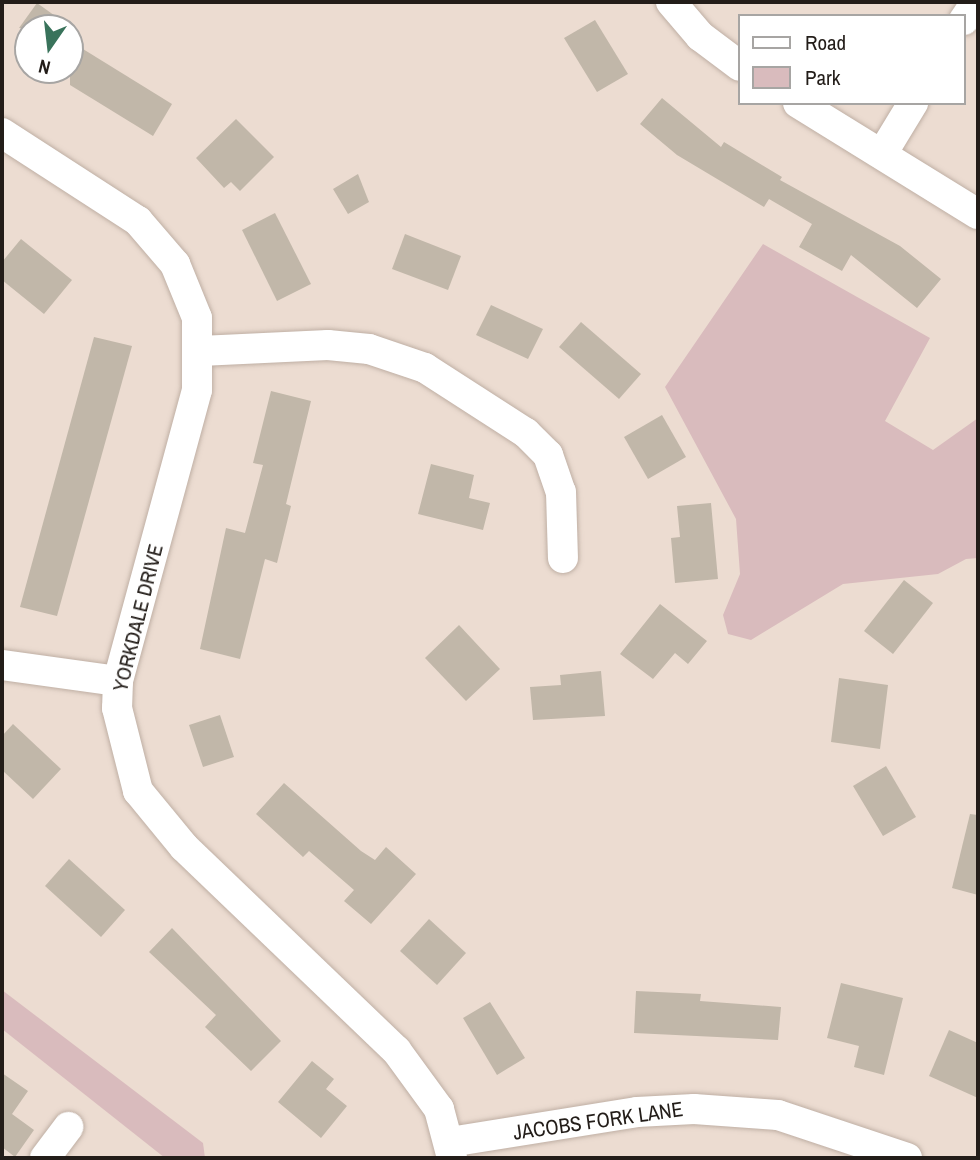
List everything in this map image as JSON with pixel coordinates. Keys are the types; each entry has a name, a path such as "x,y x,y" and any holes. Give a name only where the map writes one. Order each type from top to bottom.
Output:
{"street":[{"path":"671,2 700,36 738,64"},
{"path":"966,17 976,2"},
{"path":"802,105 978,214"},
{"path":"882,155 912,105"},
{"name":"YORKDALE DRIVE","path":"2,133 138,220 162,247 190,294 200,351 188,427 118,681 117,708 127,761 146,804 396,1050 429,1089 451,1150"},
{"path":"200,351 328,345 369,349 425,368 526,433 548,455 561,492 563,558"},
{"path":"2,665 118,681"},
{"name":"JACOBS FORK LANE","path":"451,1150 637,1112 694,1108 778,1115 906,1158"},
{"path":"45,1158 68,1127"}],"green space":[{"path":"763,244 930,338 885,421 933,450 978,418 978,558 966,559 938,574 843,584 751,640 728,634 723,615 740,574 736,519 665,387"},
{"path":"2,990 203,1143 205,1158 165,1158 2,1029"}],"building":[{"path":"37,3 52,14 29,14"},
{"path":"595,20 628,74 597,92 564,38"},
{"path":"84,50 172,104 153,136 70,85 84,84"},
{"path":"662,98 721,147 724,142 782,177 780,180 900,246 941,279 917,308 851,255 842,271 799,247 812,224 769,199 764,207 677,155 640,124"},
{"path":"236,119 274,157 240,191 231,182 224,188 196,158"},
{"path":"358,174 369,202 348,214 333,189"},
{"path":"275,213 311,284 277,301 242,230"},
{"path":"405,234 461,256 448,290 392,269"},
{"path":"21,239 72,280 44,314 2,280 2,262"},
{"path":"491,305 543,329 528,359 476,335"},
{"path":"581,322 641,374 619,399 559,347"},
{"path":"94,337 132,346 57,616 20,607"},
{"path":"271,391 311,401 286,504 291,506 277,563 265,559 240,659 200,649 226,528 245,533 263,465 253,463"},
{"path":"662,415 686,457 648,479 624,437"},
{"path":"431,464 474,475 469,498 490,503 483,530 418,514"},
{"path":"711,503 718,579 675,583 671,538 680,537 677,506"},
{"path":"904,580 933,603 893,654 864,631"},
{"path":"660,604 707,641 688,664 675,653 653,679 620,654"},
{"path":"459,625 500,669 466,701 425,658"},
{"path":"601,671 605,716 533,720 530,687 561,685 560,675"},
{"path":"839,678 888,685 880,749 831,742"},
{"path":"220,715 234,757 203,767 189,725"},
{"path":"13,724 61,769 33,799 2,770 2,736"},
{"path":"886,766 916,817 883,836 853,786"},
{"path":"284,783 361,851 375,860 386,847 416,874 371,924 344,901 354,890 309,851 303,857 256,814"},
{"path":"970,814 978,815 978,895 952,888"},
{"path":"69,859 125,910 101,937 45,886"},
{"path":"429,919 466,953 437,985 400,951"},
{"path":"172,928 281,1041 251,1071 205,1027 216,1015 149,952"},
{"path":"841,983 903,998 884,1075 854,1067 859,1046 827,1038"},
{"path":"636,991 701,994 700,1001 781,1007 778,1040 634,1033"},
{"path":"490,1002 525,1058 497,1075 463,1018"},
{"path":"949,1030 978,1043 978,1098 929,1076"},
{"path":"312,1061 334,1079 326,1089 347,1106 321,1138 278,1102"},
{"path":"2,1073 28,1091 12,1114 34,1130 15,1157 2,1147"}]}
